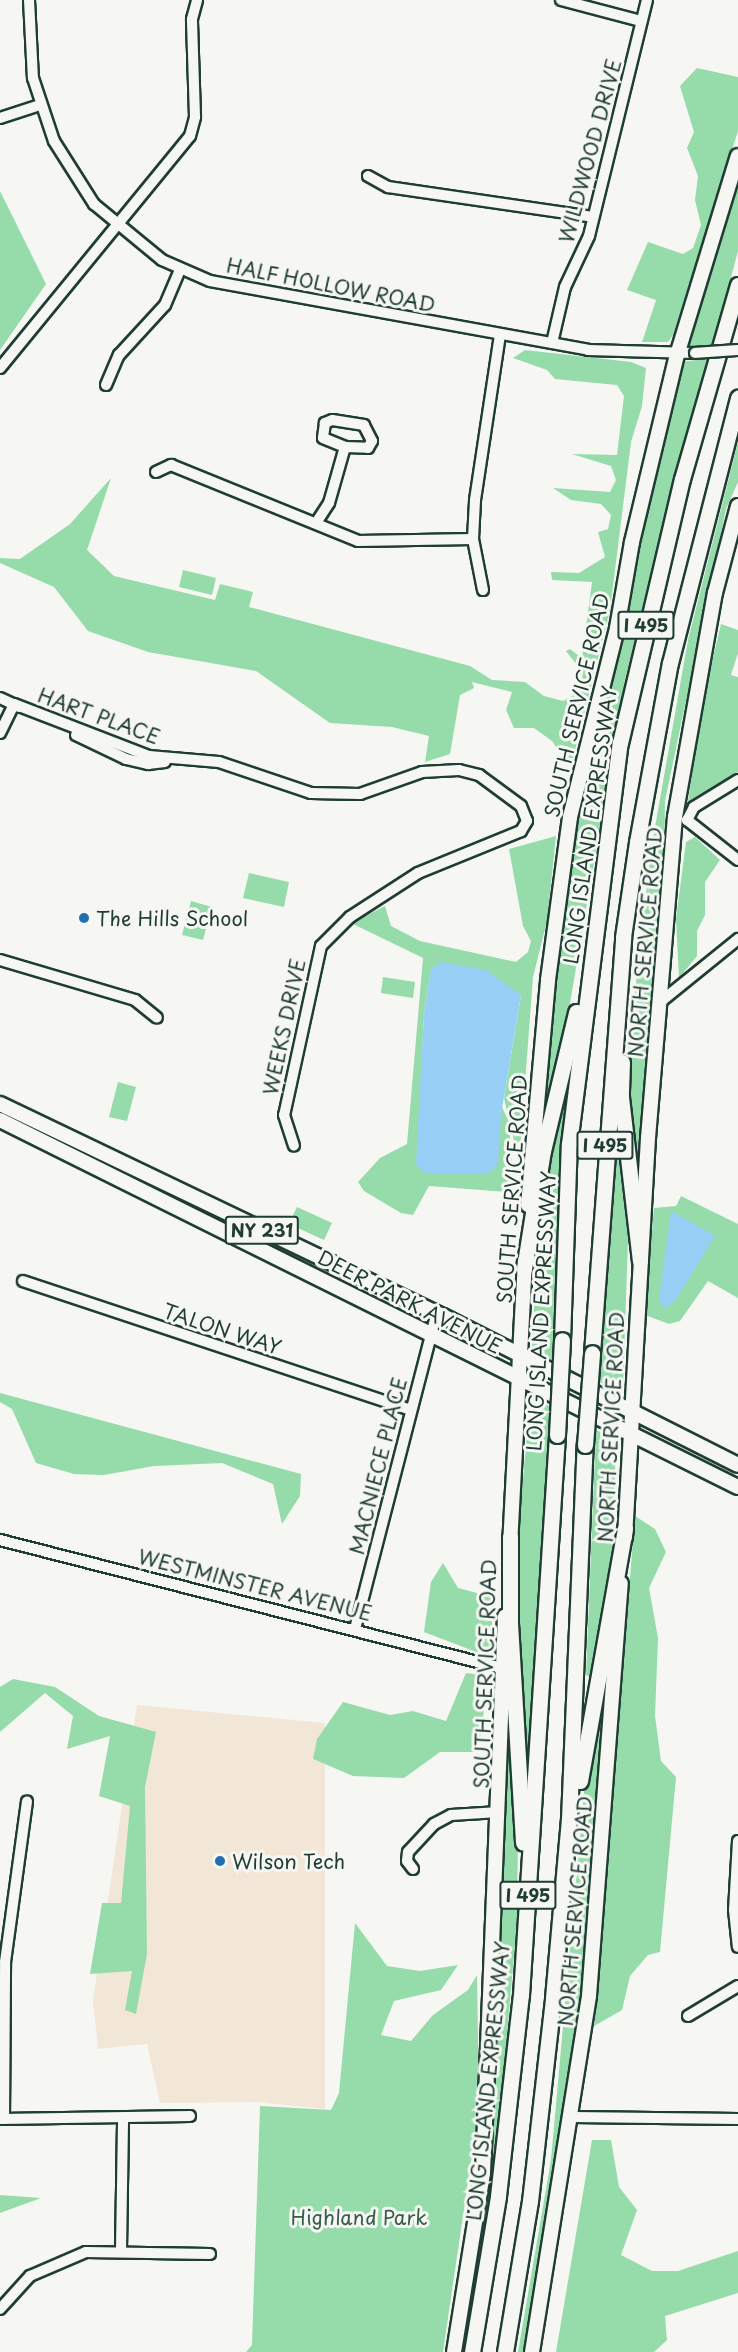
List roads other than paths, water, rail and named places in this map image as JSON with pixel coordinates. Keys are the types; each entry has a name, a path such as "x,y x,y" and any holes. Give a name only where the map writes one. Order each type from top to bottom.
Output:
{"highway":[{"name":"LONG ISLAND EXPRESSWAY","path":"472,2352 500,2185 521,1995 557,1435 570,1144 590,972 620,743 638,656 682,479 738,285"},
{"name":"I 495","path":"505,2352 544,2096 569,1819 585,1445 623,938 663,695 738,398"},
{"path":"623,938 621,1097 640,1261"},
{"path":"524,1269 543,1151 590,972"},
{"path":"569,1819 579,1789 625,1528"},
{"path":"510,1537 510,1623 523,1830 521,1995"}],"main road":[{"name":"SOUTH SERVICE ROAD","path":"454,2352 483,2173 499,1812 501,1668 523,1356 524,1269 538,1076 570,817 617,628 632,542 677,355 738,156"},
{"name":"NORTH SERVICE ROAD","path":"532,2352 573,2117 589,1996 633,1436 640,1261 675,817 715,593 738,506"},
{"name":"DEER PARK AVENUE","path":"0,1104 437,1313 738,1465"},
{"name":"DEER PARK AVENUE","path":"0,1120 738,1487"}],"street":[{"name":"HALF HOLLOW ROAD","path":"29,0 28,39 40,105 73,175 115,224 180,269 220,283 552,343 677,355 738,350"},
{"path":"0,368 115,224 190,136 195,117 192,19 197,0"},
{"path":"561,0 641,21"},
{"name":"WILDWOOD DRIVE","path":"552,343 565,287 593,217 647,0"},
{"path":"0,118 40,105"},
{"path":"368,176 388,187 593,217"},
{"path":"106,385 119,355 165,305 180,269"},
{"path":"483,590 472,539 485,411 500,334"},
{"path":"316,523 329,503 345,447"},
{"path":"156,472 171,465 316,523 374,543 472,539"},
{"name":"HART PLACE","path":"0,698 173,760 219,762 311,793 339,796 384,788 422,772 459,770 479,775 508,793 527,821"},
{"path":"0,733 14,704"},
{"path":"738,780 694,807 687,820 738,860"},
{"name":"WEEKS DRIVE","path":"294,1145 284,1115 321,946 374,899 454,856 521,831 527,821"},
{"path":"659,1003 738,939"},
{"path":"0,960 135,1000 157,1018"},
{"name":"TALON WAY","path":"23,1281 410,1410"},
{"name":"MACNIECE PLACE","path":"355,1629 437,1313"},
{"name":"WESTMINSTER AVENUE","path":"0,1540 501,1668"},
{"path":"27,1802 4,1962 2,2119 123,2120 190,2116"},
{"path":"413,1869 407,1861 408,1852 434,1824 451,1815 499,1812"},
{"path":"738,1841 738,1947"},
{"path":"688,2016 738,1986"},
{"path":"573,2117 738,2120"},
{"path":"121,2250 123,2120"},
{"path":"0,2308 30,2276 47,2265 86,2253 121,2250 210,2254"}],"water":[{"path":"441,962 486,970 521,995 501,1115 498,1165 487,1174 426,1174 416,1164 424,1014 431,969"},
{"path":"671,1211 715,1236 677,1298 665,1309 659,1299"}],"place":[{"name":"The Hills School","path":"84,918"},
{"name":"Wilson Tech","path":"220,1861"}],"park label":[{"name":"Highland Park","path":"359,2217"}]}
